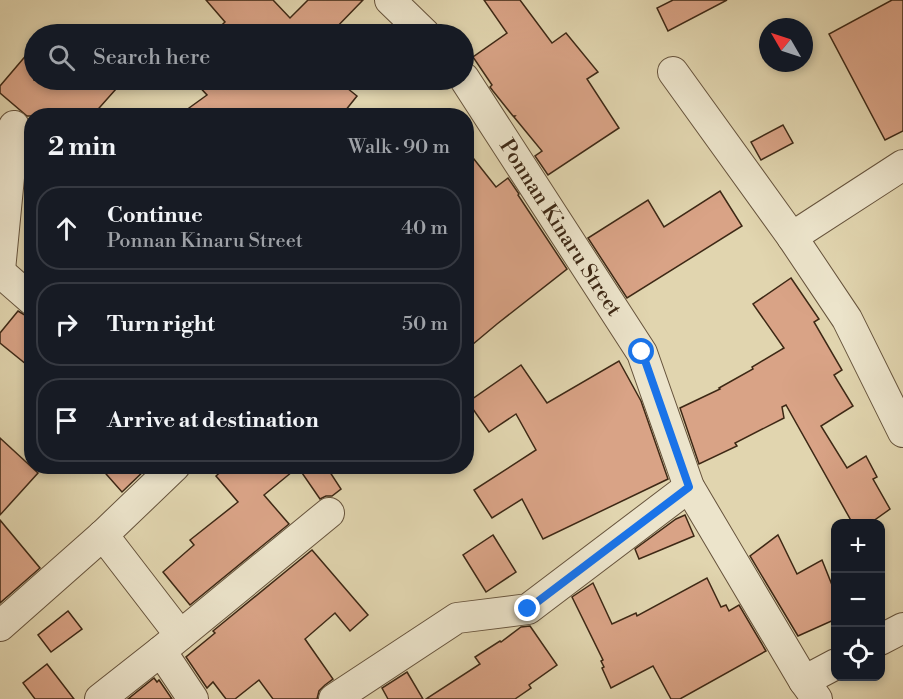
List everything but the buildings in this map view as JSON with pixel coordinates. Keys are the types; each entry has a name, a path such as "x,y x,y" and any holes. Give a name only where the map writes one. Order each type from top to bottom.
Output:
{"street":[{"path":"390,0 415,24"},
{"path":"673,72 792,237 847,319 903,432"},
{"name":"Ponnan Kinaru Street","path":"472,90 642,352 689,487 811,690"},
{"path":"15,127 0,271 24,293"},
{"path":"792,237 903,165"},
{"path":"0,626 103,535 167,474"},
{"path":"334,699 457,618 528,609 689,487"},
{"path":"100,699 329,513"},
{"path":"103,535 170,643 193,699"},
{"path":"885,637 903,628"},
{"path":"811,690 831,669"}],"route":[{"path":"528,609 689,487 642,352"}]}
